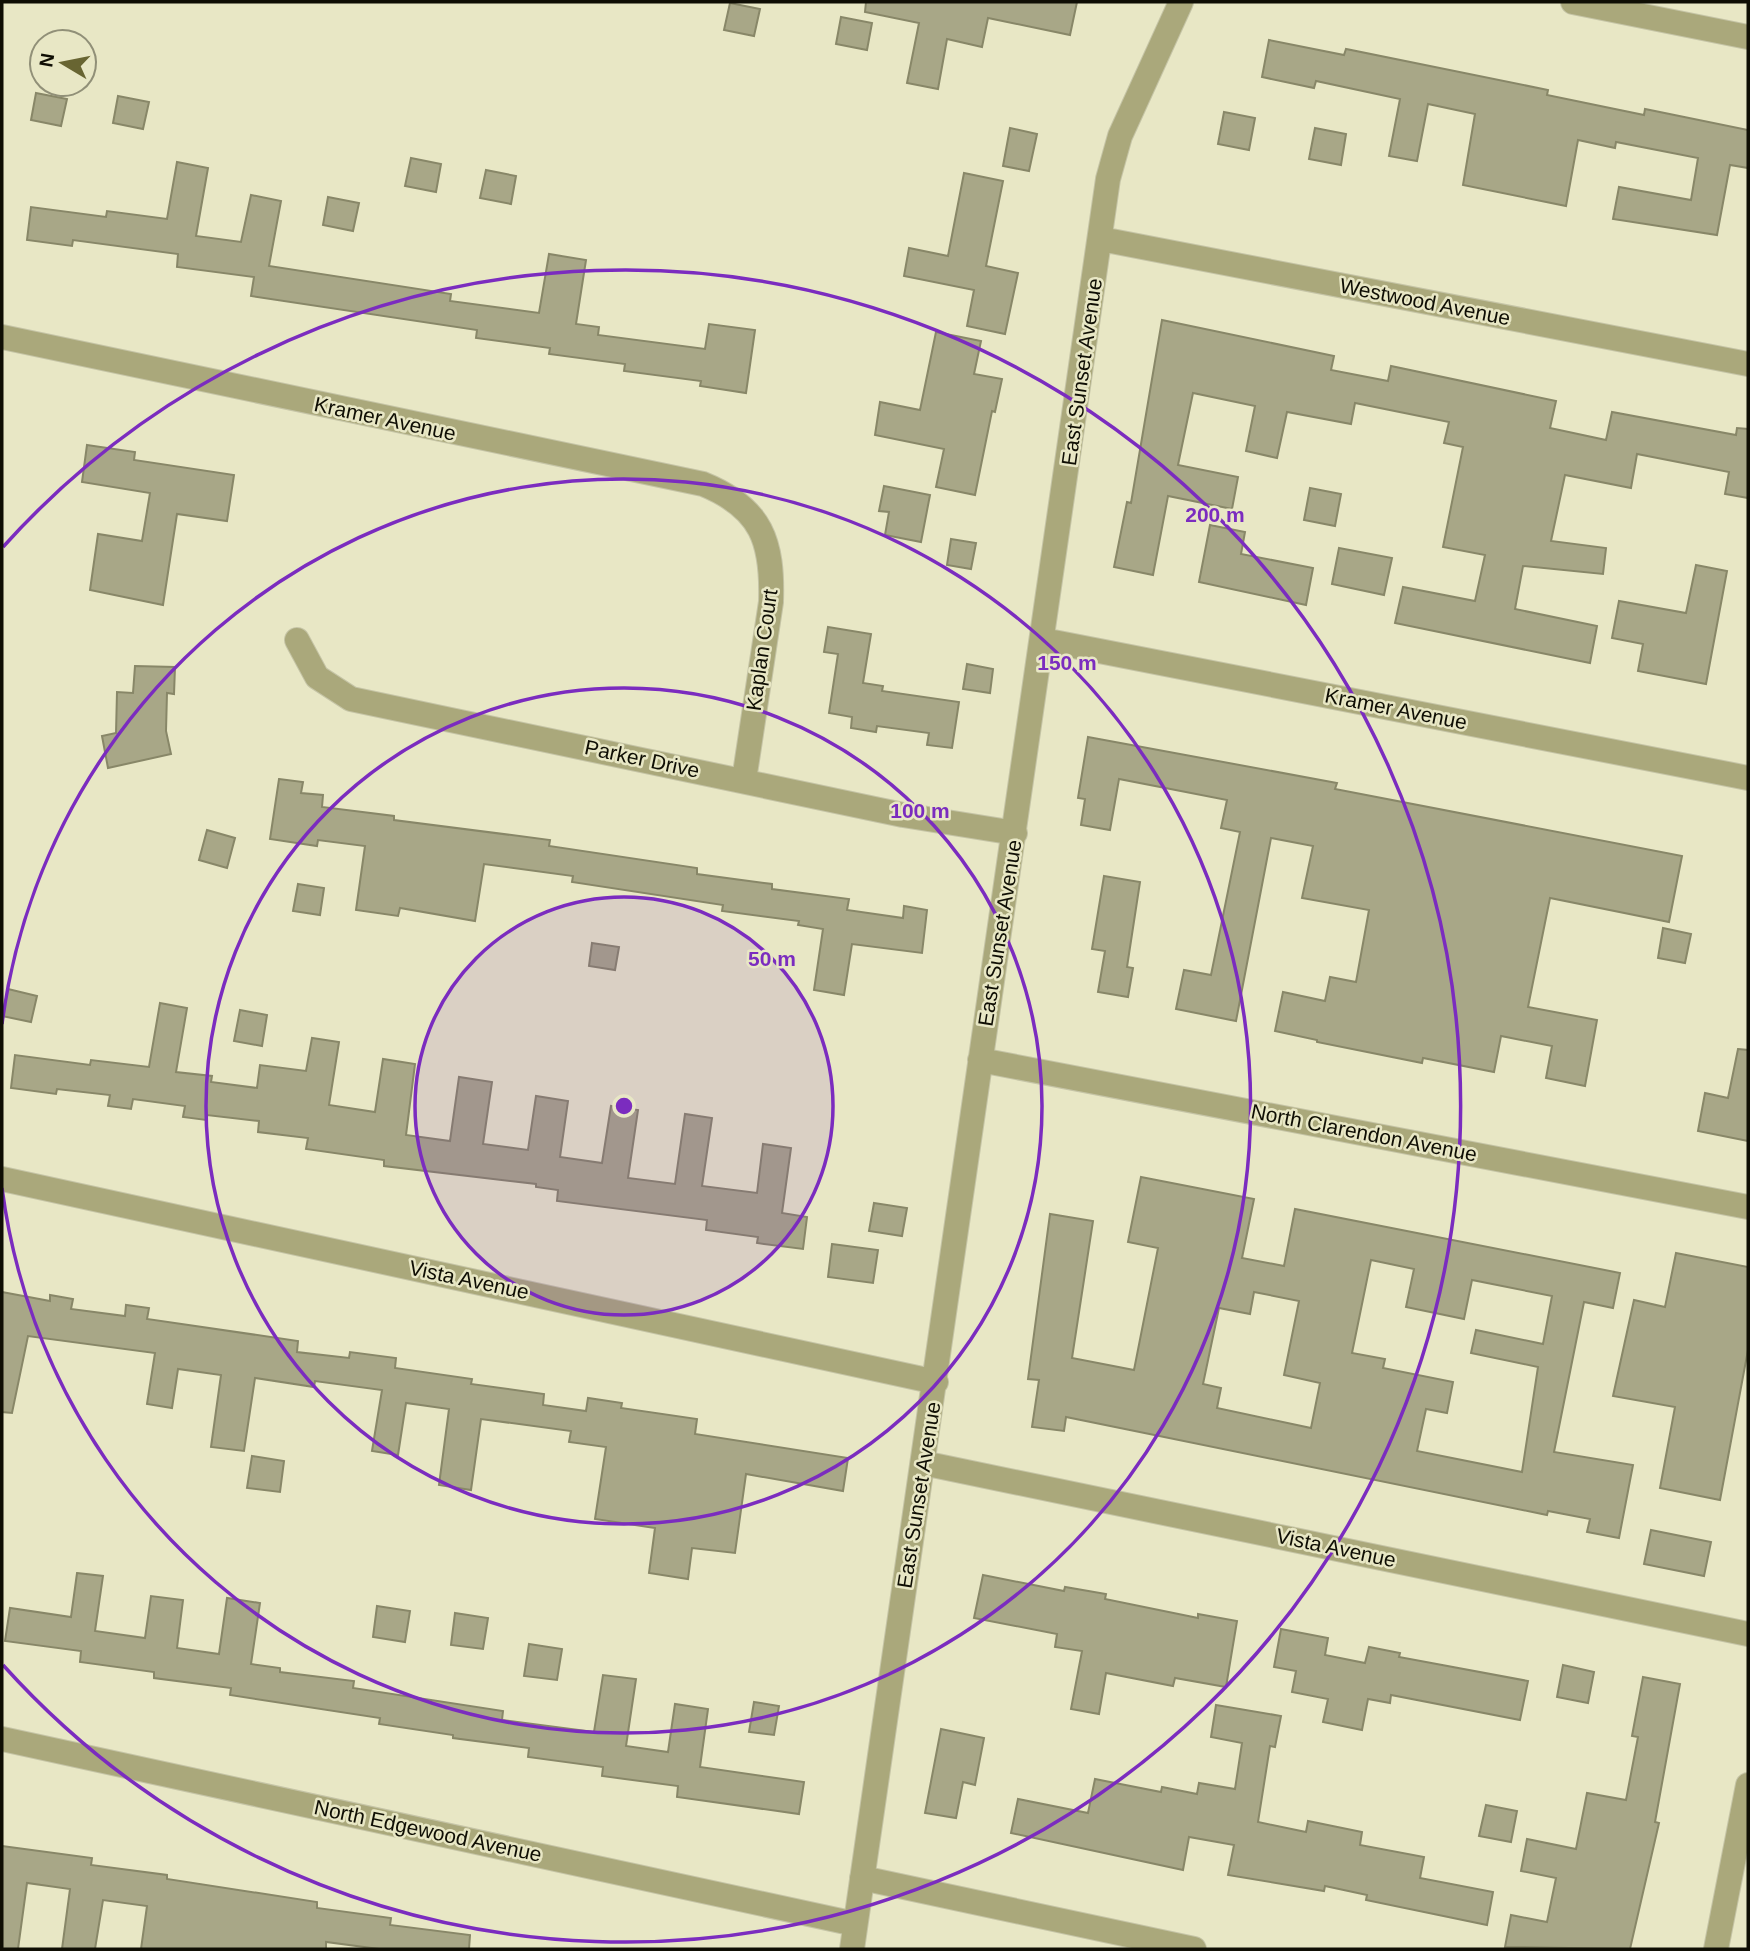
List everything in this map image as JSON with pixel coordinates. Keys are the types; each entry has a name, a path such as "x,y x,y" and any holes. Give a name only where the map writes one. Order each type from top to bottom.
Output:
{"street":[{"name":"East Sunset Avenue","path":"855,1924 936,1382 1108,179 1120,136 1181,2"},
{"path":"1573,2 1677,12 1748,37"},
{"name":"Westwood Avenue","path":"1101,239 1748,365"},
{"name":"Kramer Avenue","path":"2,337 703,484 732,498 757,522"},
{"name":"Kaplan Court","path":"744,780 771,593 769,546 757,522"},
{"name":"Parker Drive","path":"297,640 317,677 351,699 903,815 1015,833"},
{"name":"Kramer Avenue","path":"1043,640 1748,778"},
{"name":"North Clarendon Avenue","path":"980,1060 1748,1207"},
{"name":"Vista Avenue","path":"2,1179 936,1382"},
{"name":"Vista Avenue","path":"923,1463 1748,1634"},
{"name":"North Edgewood Avenue","path":"2,1739 855,1924"},
{"path":"1716,1949 1748,1785"},
{"path":"862,1878 1194,1949"},
{"path":"852,1949 855,1924"}],"building":[{"path":"866,2 1077,2 1070,35 988,18 982,47 947,39 938,89 907,83 919,23 865,12"},
{"path":"730,3 760,9 754,36 724,30"},
{"path":"841,17 872,23 867,50 836,44"},
{"path":"1269,40 1344,55 1346,49 1548,90 1547,95 1644,115 1645,109 1748,130 1748,168 1730,165 1717,235 1613,219 1619,187 1691,200 1698,158 1616,142 1615,148 1578,140 1566,206 1463,185 1475,114 1428,104 1417,161 1389,156 1400,99 1316,81 1314,88 1262,77"},
{"path":"118,96 149,102 143,129 113,123"},
{"path":"35,98 67,99 61,126 31,120"},
{"path":"1224,112 1255,118 1249,150 1218,144"},
{"path":"1010,128 1037,134 1029,171 1003,166"},
{"path":"1315,128 1346,134 1341,165 1309,159"},
{"path":"411,158 441,164 436,192 405,186"},
{"path":"177,162 208,168 196,236 241,242 251,195 281,201 269,266 451,294 450,301 539,313 549,254 586,260 576,324 599,327 598,335 705,349 709,324 755,330 746,393 700,386 701,381 624,371 625,364 549,354 550,348 476,338 477,330 251,296 254,277 177,267 178,254 73,240 72,246 27,240 31,207 106,217 107,211 167,219"},
{"path":"486,170 516,176 511,204 480,198"},
{"path":"964,173 1003,181 986,266 1018,273 1005,334 967,326 974,290 904,276 909,248 948,256"},
{"path":"328,197 359,203 353,231 323,225"},
{"path":"1162,320 1334,356 1331,370 1388,381 1391,366 1556,401 1550,428 1606,440 1612,412 1736,435 1737,428 1748,429 1748,498 1725,494 1729,472 1637,454 1631,488 1565,475 1551,541 1606,548 1603,574 1523,566 1515,609 1597,626 1590,663 1395,623 1403,587 1475,601 1485,555 1443,547 1463,447 1444,443 1449,422 1355,403 1351,424 1287,412 1277,458 1246,451 1255,406 1193,393 1178,465 1238,477 1232,509 1168,496 1153,575 1114,567 1127,502 1131,503"},
{"path":"936,332 981,341 974,374 1002,379 995,412 992,411 975,495 936,487 944,449 875,435 880,402 920,410"},
{"path":"87,445 135,452 134,460 234,475 227,521 177,514 163,605 90,590 98,534 142,541 150,493 82,482"},
{"path":"884,486 930,495 921,542 885,535 889,512 879,511"},
{"path":"1310,488 1341,494 1335,526 1304,520"},
{"path":"1210,525 1245,532 1241,554 1313,568 1306,605 1199,582"},
{"path":"951,539 976,543 971,569 947,565"},
{"path":"1339,548 1392,558 1384,595 1332,584"},
{"path":"1696,565 1727,571 1706,684 1638,671 1643,644 1612,638 1619,601 1686,613"},
{"path":"828,627 871,634 863,683 883,686 882,691 959,702 952,748 927,745 929,733 877,726 876,732 851,728 852,717 829,713 838,654 824,652"},
{"path":"967,664 993,669 990,693 963,689"},
{"path":"135,666 175,667 174,694 167,693 166,731 171,754 108,768 102,736 116,733 117,692 133,693"},
{"path":"1088,737 1337,783 1335,789 1682,856 1669,922 1550,898 1528,1007 1597,1020 1585,1086 1546,1078 1552,1046 1501,1036 1494,1072 1423,1058 1422,1063 1317,1042 1275,1031 1283,992 1325,1001 1330,977 1356,982 1369,910 1302,898 1313,846 1271,838 1236,1021 1176,1009 1184,970 1211,975 1240,832 1221,828 1227,800 1119,779 1110,830 1081,825 1085,799 1078,798"},
{"path":"279,779 303,782 301,793 323,795 322,807 394,816 394,820 550,840 549,846 697,868 697,874 772,884 772,889 849,899 847,910 903,918 904,906 927,910 922,953 852,944 844,995 814,990 823,929 798,925 799,921 722,911 723,905 572,882 573,876 484,864 475,921 400,908 398,916 356,910 365,846 318,840 317,846 270,839"},
{"path":"207,830 235,838 227,868 199,860"},
{"path":"1104,876 1140,882 1127,967 1133,968 1128,997 1098,992 1105,951 1092,949"},
{"path":"298,884 324,888 320,915 293,911"},
{"path":"1663,928 1691,934 1685,963 1658,958"},
{"path":"592,943 619,947 615,970 589,966"},
{"path":"8,989 37,996 31,1022 2,1016"},
{"path":"160,1003 187,1008 176,1072 212,1076 211,1082 257,1088 260,1065 306,1071 312,1038 339,1042 329,1105 375,1112 383,1059 415,1064 406,1135 450,1141 459,1077 492,1082 483,1144 528,1150 536,1096 568,1101 560,1157 602,1163 611,1106 638,1110 628,1178 675,1184 685,1114 712,1118 702,1186 757,1193 763,1144 791,1148 782,1213 807,1217 803,1249 757,1243 758,1237 706,1230 707,1220 557,1201 558,1190 536,1187 536,1184 384,1166 384,1160 306,1149 308,1138 258,1132 259,1121 207,1115 206,1120 183,1117 185,1106 133,1099 131,1109 108,1106 110,1095 57,1089 56,1094 11,1088 15,1055 90,1065 91,1060 149,1067"},
{"path":"240,1010 267,1015 262,1046 234,1041"},
{"path":"1738,1049 1748,1050 1748,1141 1698,1131 1705,1093 1728,1098"},
{"path":"1141,1177 1254,1199 1242,1258 1284,1266 1295,1209 1620,1273 1613,1308 1584,1302 1554,1452 1633,1465 1619,1538 1587,1532 1590,1519 1548,1511 1547,1515 1066,1417 1064,1431 1032,1427 1039,1380 1028,1379 1050,1214 1093,1221 1072,1358 1134,1370 1158,1248 1128,1242","holes":["1371,1260 1414,1269 1406,1307 1464,1319 1472,1280 1552,1296 1543,1344 1476,1330 1471,1353 1538,1367 1522,1472 1417,1451 1426,1409 1447,1413 1453,1382 1383,1368 1385,1359 1352,1353","1254,1292 1299,1301 1284,1375 1320,1383 1311,1428 1217,1408 1221,1388 1203,1384 1219,1308 1250,1314"]},
{"path":"874,1203 907,1208 902,1236 869,1231"},
{"path":"832,1244 878,1250 873,1283 828,1277"},
{"path":"1676,1253 1748,1267 1748,1350 1720,1500 1660,1488 1675,1407 1613,1396 1634,1300 1665,1307"},
{"path":"2,1292 50,1301 50,1295 73,1299 71,1309 125,1316 126,1305 149,1308 147,1319 298,1341 297,1352 349,1358 350,1352 396,1358 395,1368 472,1379 471,1384 544,1394 543,1405 586,1411 588,1398 622,1403 621,1408 697,1419 695,1434 848,1458 843,1491 746,1474 735,1553 692,1548 688,1579 649,1573 655,1528 595,1519 606,1447 569,1442 571,1431 481,1419 471,1490 439,1485 449,1409 406,1403 398,1455 372,1451 382,1390 315,1381 314,1387 255,1378 244,1451 211,1447 221,1375 178,1369 172,1408 147,1404 155,1353 28,1336 12,1413 2,1412"},
{"path":"252,1456 284,1461 280,1492 247,1488"},
{"path":"1651,1530 1711,1542 1704,1576 1644,1564"},
{"path":"77,1573 103,1576 95,1631 145,1638 151,1596 183,1600 177,1648 219,1654 227,1598 260,1603 251,1664 280,1668 280,1672 354,1681 353,1688 503,1711 502,1720 594,1732 603,1675 636,1679 626,1746 668,1752 675,1704 708,1709 700,1767 804,1782 799,1814 677,1797 678,1786 602,1776 603,1767 528,1757 529,1748 453,1738 453,1735 379,1724 380,1718 230,1695 231,1688 154,1678 154,1672 80,1662 81,1651 5,1641 10,1608 71,1617"},
{"path":"983,1575 1064,1591 1065,1587 1106,1594 1105,1599 1198,1618 1198,1614 1237,1621 1226,1687 1175,1678 1173,1686 1106,1673 1099,1714 1071,1709 1082,1651 1055,1647 1057,1634 974,1618"},
{"path":"377,1606 410,1611 405,1642 373,1637"},
{"path":"455,1613 488,1618 483,1649 451,1645"},
{"path":"1281,1629 1328,1638 1325,1655 1365,1663 1369,1647 1400,1653 1399,1657 1528,1681 1520,1720 1391,1695 1390,1703 1368,1699 1362,1730 1323,1722 1328,1699 1292,1692 1296,1671 1274,1667"},
{"path":"529,1644 562,1649 557,1680 524,1676"},
{"path":"1563,1665 1594,1672 1588,1703 1557,1697"},
{"path":"1643,1677 1680,1684 1655,1822 1659,1823 1630,1949 1505,1947 1511,1915 1547,1922 1556,1878 1521,1871 1527,1839 1576,1849 1587,1793 1626,1800 1638,1737 1632,1736"},
{"path":"754,1702 779,1706 774,1735 749,1732"},
{"path":"1216,1705 1281,1716 1275,1747 1270,1746 1258,1822 1306,1832 1308,1821 1362,1832 1360,1845 1424,1857 1420,1878 1493,1892 1487,1925 1366,1900 1367,1895 1325,1886 1324,1891 1228,1875 1234,1845 1189,1837 1183,1870 1011,1833 1018,1799 1088,1813 1095,1779 1161,1792 1162,1787 1197,1794 1199,1783 1235,1789 1242,1743 1211,1737"},
{"path":"941,1729 984,1738 975,1785 963,1782 956,1818 925,1813"},
{"path":"1486,1805 1517,1811 1511,1842 1479,1836"},
{"path":"2,1846 92,1858 91,1865 167,1875 167,1879 317,1902 317,1908 391,1918 390,1925 470,1935 469,1949 379,1949 326,1942 326,1949 141,1949 147,1906 103,1900 95,1949 62,1949 70,1889 27,1883 18,1949 2,1949"}]}
